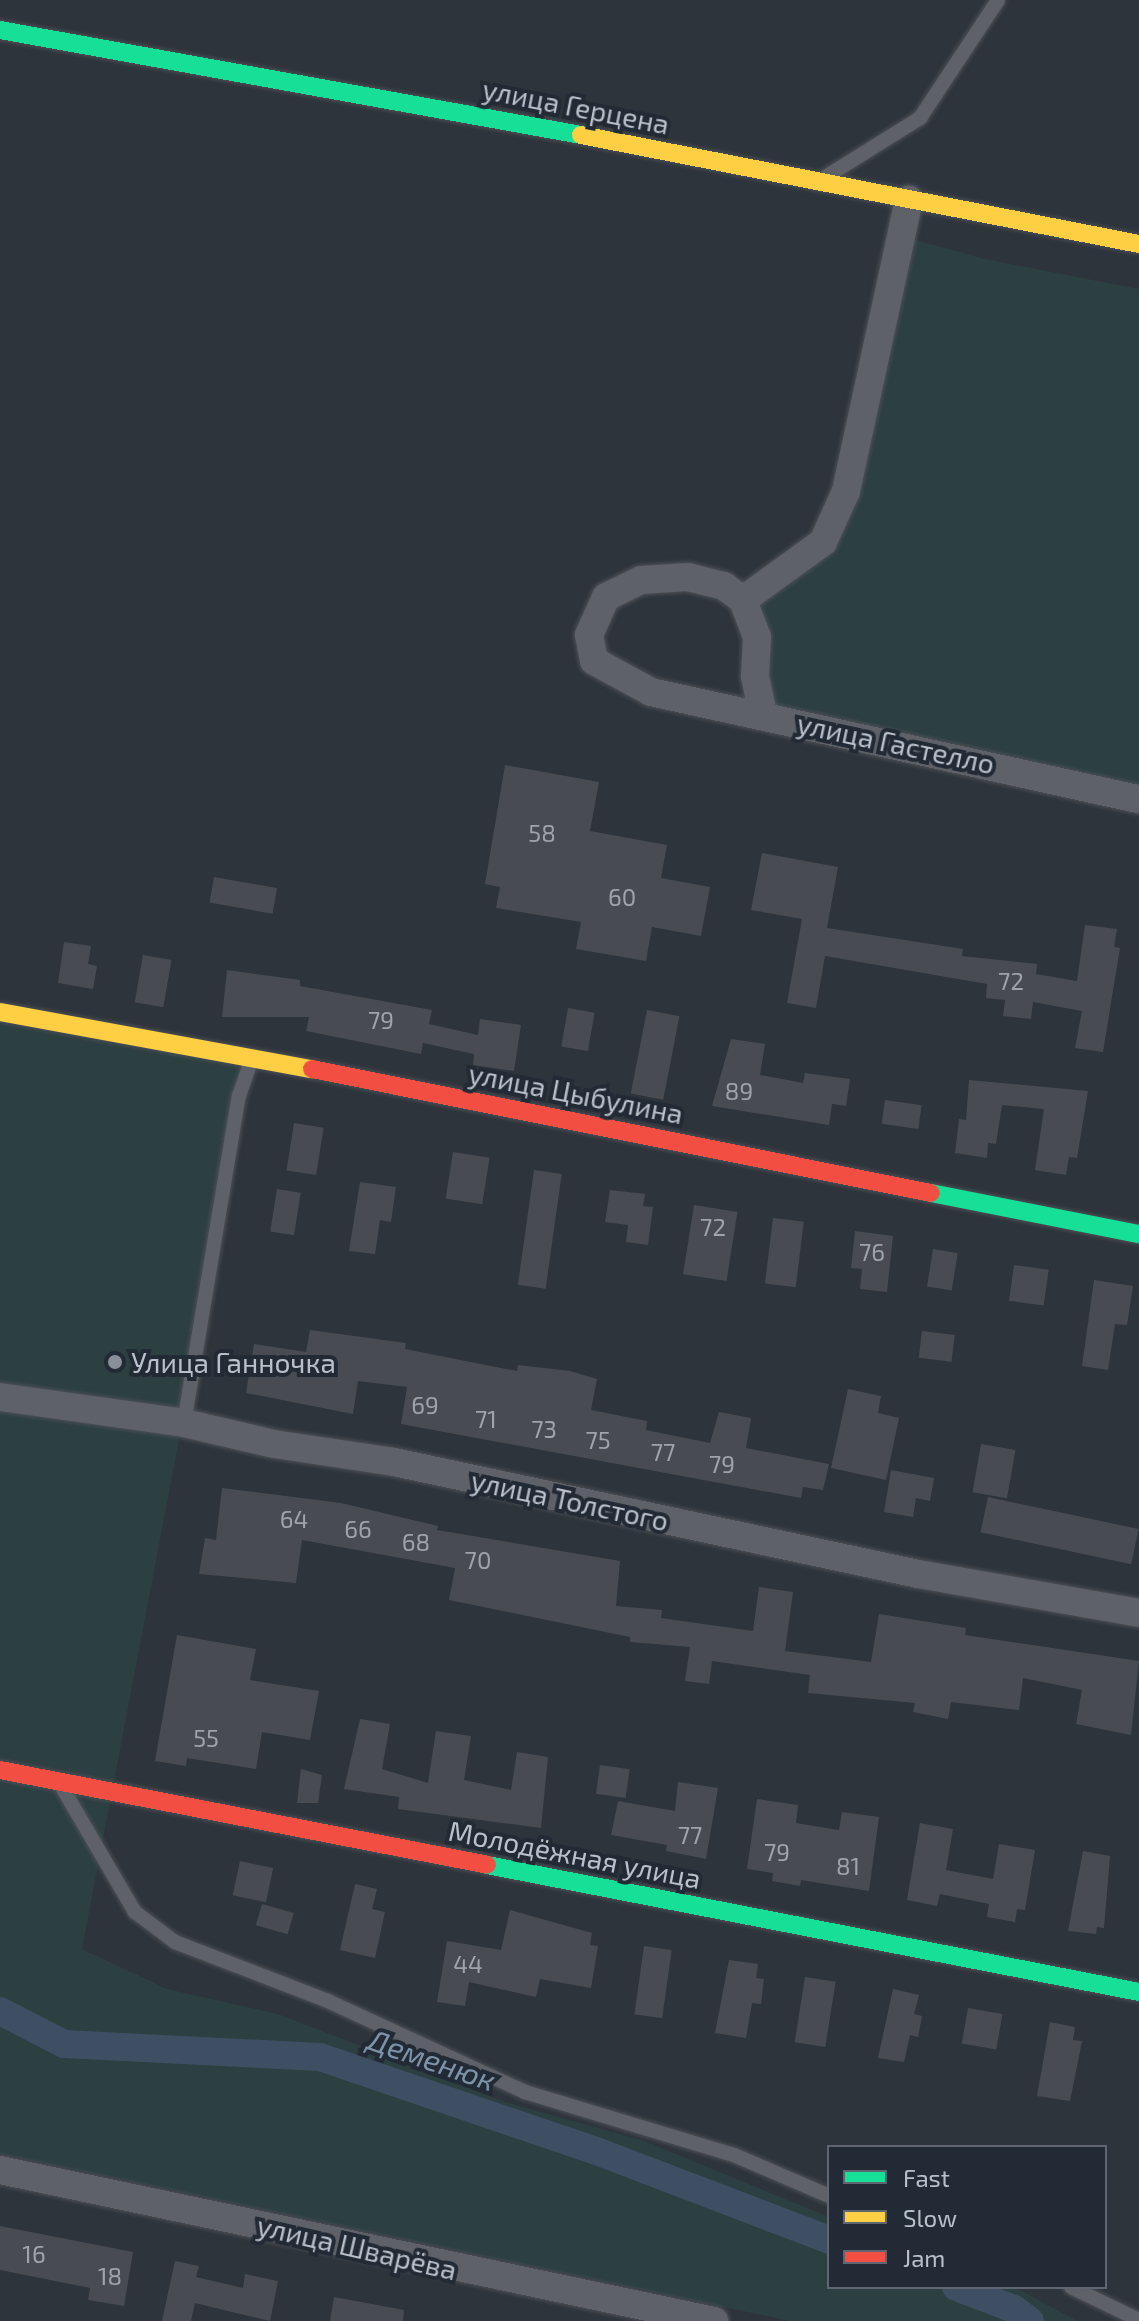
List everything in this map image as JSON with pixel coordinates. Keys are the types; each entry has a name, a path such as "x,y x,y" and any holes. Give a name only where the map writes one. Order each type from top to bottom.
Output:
{"street":[{"name":"улица Герцена","path":"0,30 309,82 1139,244"},
{"path":"763,714 755,676 757,637 743,600 823,542 846,491 909,200"},
{"name":"улица Гастелло","path":"743,600 724,586 688,577 641,580 606,597 589,635 594,661 651,692 763,714 1139,799"},
{"name":"улица Цыбулина","path":"0,1012 252,1057 1139,1234"},
{"name":"улица Толстого","path":"0,1397 184,1423 274,1444 394,1462 918,1574 1139,1613"},
{"name":"Молодёжная улица","path":"0,1770 1139,1992"},
{"name":"улица Шварёва","path":"0,2170 714,2321"}],"lane":[{"path":"817,182 920,118 998,0"},
{"path":"184,1423 239,1096 252,1057"},
{"path":"59,1781 135,1912 175,1942 328,2001 525,2092 734,2155 827,2195"},
{"path":"1075,2289 1139,2320"}],"shaded area":[{"path":"901,236 985,259 1139,289 1139,799 763,714 743,600 823,542"},
{"path":"0,1010 252,1057 82,1949 167,1989 278,2014 505,2102 642,2140 827,2216 827,2289 1018,2289 1077,2321 790,2321 0,2154"}],"building":[{"path":"505,765 599,782 590,831 667,845 661,878 710,887 701,936 652,927 646,961 576,949 581,922 496,908 500,887 485,884"},
{"path":"762,853 838,867 827,928 963,949 962,956 1037,964 1036,974 1077,981 1085,925 1117,929 1114,947 1120,948 1103,1052 1075,1048 1082,1011 1033,1002 1031,1019 1003,1016 1005,1000 986,998 987,984 825,956 816,1008 787,1003 802,919 751,910"},
{"path":"214,877 277,888 273,914 209,903"},
{"path":"64,942 91,946 88,964 97,966 93,989 58,983"},
{"path":"143,955 172,960 163,1007 135,1002"},
{"path":"227,970 300,980 300,986 432,1010 429,1024 478,1035 480,1019 521,1025 514,1071 473,1065 474,1054 423,1043 421,1054 306,1031 309,1017 222,1017"},
{"path":"568,1008 595,1013 588,1051 561,1046"},
{"path":"647,1010 679,1016 663,1100 631,1093"},
{"path":"731,1039 765,1044 760,1075 803,1083 805,1073 850,1079 846,1106 832,1104 829,1125 712,1106"},
{"path":"969,1080 1088,1091 1077,1158 1069,1157 1066,1175 1035,1170 1044,1109 1002,1105 996,1144 988,1143 987,1158 955,1153 959,1119 966,1120"},
{"path":"885,1100 922,1105 918,1129 882,1124"},
{"path":"294,1123 324,1128 316,1175 286,1170"},
{"path":"453,1152 490,1158 482,1204 446,1198"},
{"path":"534,1170 562,1174 546,1289 518,1285"},
{"path":"360,1182 396,1187 391,1222 380,1220 375,1254 349,1251"},
{"path":"277,1189 301,1193 294,1235 270,1231"},
{"path":"610,1190 645,1194 643,1206 653,1207 648,1245 626,1242 628,1225 605,1222"},
{"path":"694,1205 737,1212 727,1281 683,1274"},
{"path":"773,1218 804,1222 796,1287 765,1284"},
{"path":"855,1231 893,1236 887,1292 860,1289 862,1269 851,1268"},
{"path":"933,1249 958,1253 952,1290 927,1287"},
{"path":"1014,1265 1049,1270 1044,1306 1009,1301"},
{"path":"1094,1280 1133,1286 1127,1325 1115,1324 1108,1370 1082,1366"},
{"path":"310,1330 406,1343 405,1349 517,1371 518,1365 570,1371 597,1379 591,1410 647,1421 646,1430 710,1443 719,1412 751,1418 746,1448 829,1464 823,1490 803,1487 801,1498 401,1424 407,1387 358,1381 353,1414 246,1393 254,1344 306,1352"},
{"path":"922,1331 955,1335 951,1362 919,1358"},
{"path":"848,1389 881,1396 878,1413 899,1418 886,1480 831,1468"},
{"path":"981,1444 1015,1450 1007,1498 972,1492"},
{"path":"891,1470 934,1478 930,1501 916,1498 913,1517 884,1512"},
{"path":"222,1488 341,1503 438,1526 437,1530 620,1561 616,1606 662,1610 661,1618 753,1631 759,1587 793,1592 785,1651 871,1662 879,1614 966,1628 965,1635 1139,1661 1131,1735 1076,1724 1082,1690 1023,1678 1019,1710 951,1702 948,1719 913,1712 915,1703 808,1693 810,1675 712,1661 709,1684 685,1681 690,1647 630,1642 630,1637 449,1600 455,1568 302,1540 296,1583 199,1574 205,1538 216,1540"},
{"path":"988,1497 1139,1529 1131,1564 981,1532"},
{"path":"177,1635 256,1649 250,1680 319,1691 310,1740 262,1732 256,1769 187,1758 186,1766 155,1761"},
{"path":"360,1719 390,1724 382,1769 428,1783 436,1731 471,1736 464,1780 511,1790 517,1752 548,1757 541,1828 398,1809 399,1797 344,1789"},
{"path":"600,1765 630,1769 626,1798 596,1794"},
{"path":"301,1769 322,1775 318,1803 297,1803"},
{"path":"678,1782 718,1788 706,1859 666,1851 667,1845 611,1835 618,1801 675,1811"},
{"path":"757,1799 798,1805 796,1823 839,1830 842,1812 879,1817 869,1891 801,1880 800,1886 772,1881 773,1873 747,1869"},
{"path":"920,1823 953,1829 946,1870 993,1879 999,1844 1035,1850 1025,1910 1017,1909 1015,1922 987,1917 989,1904 940,1894 937,1906 907,1900"},
{"path":"1083,1851 1110,1856 1104,1928 1097,1927 1096,1934 1068,1931"},
{"path":"240,1861 273,1868 266,1902 233,1895"},
{"path":"355,1884 377,1889 372,1909 385,1912 375,1958 340,1950"},
{"path":"262,1904 294,1913 288,1934 256,1925"},
{"path":"510,1910 592,1933 590,1945 598,1946 591,1988 540,1979 536,1997 469,1982 465,2006 437,2002 447,1941 501,1950"},
{"path":"644,1946 672,1950 662,2018 634,2014"},
{"path":"729,1960 758,1964 756,1978 764,1979 761,2004 752,2003 746,2038 715,2033"},
{"path":"805,1977 836,1982 825,2047 795,2042"},
{"path":"893,1989 919,1995 914,2014 922,2016 918,2037 910,2035 904,2062 878,2058"},
{"path":"968,2008 1002,2014 996,2050 962,2043"},
{"path":"1050,2022 1075,2027 1073,2040 1082,2041 1070,2101 1037,2096"},
{"path":"0,2226 133,2252 124,2306 88,2300 90,2288 0,2270"},
{"path":"175,2261 199,2266 196,2277 243,2288 245,2274 278,2281 270,2321 195,2303 191,2321 162,2321"},
{"path":"334,2297 404,2310 403,2321 330,2321"}],"waterway":[{"name":"Деменюк","path":"0,2011 64,2044 320,2057 599,2152 827,2239"},
{"name":"Деменюк","path":"961,2289 1014,2309 1030,2321"}],"traffic: fast":[{"path":"0,30 581,135"},
{"path":"931,1193 1139,1234"},
{"path":"487,1865 1139,1992"}],"traffic: slow":[{"path":"581,135 1139,244"},
{"path":"0,1012 312,1069"}],"traffic: jam":[{"path":"312,1069 931,1193"},
{"path":"0,1770 487,1865"}],"place":[{"name":"Улица Ганночка","path":"115,1362"}]}
